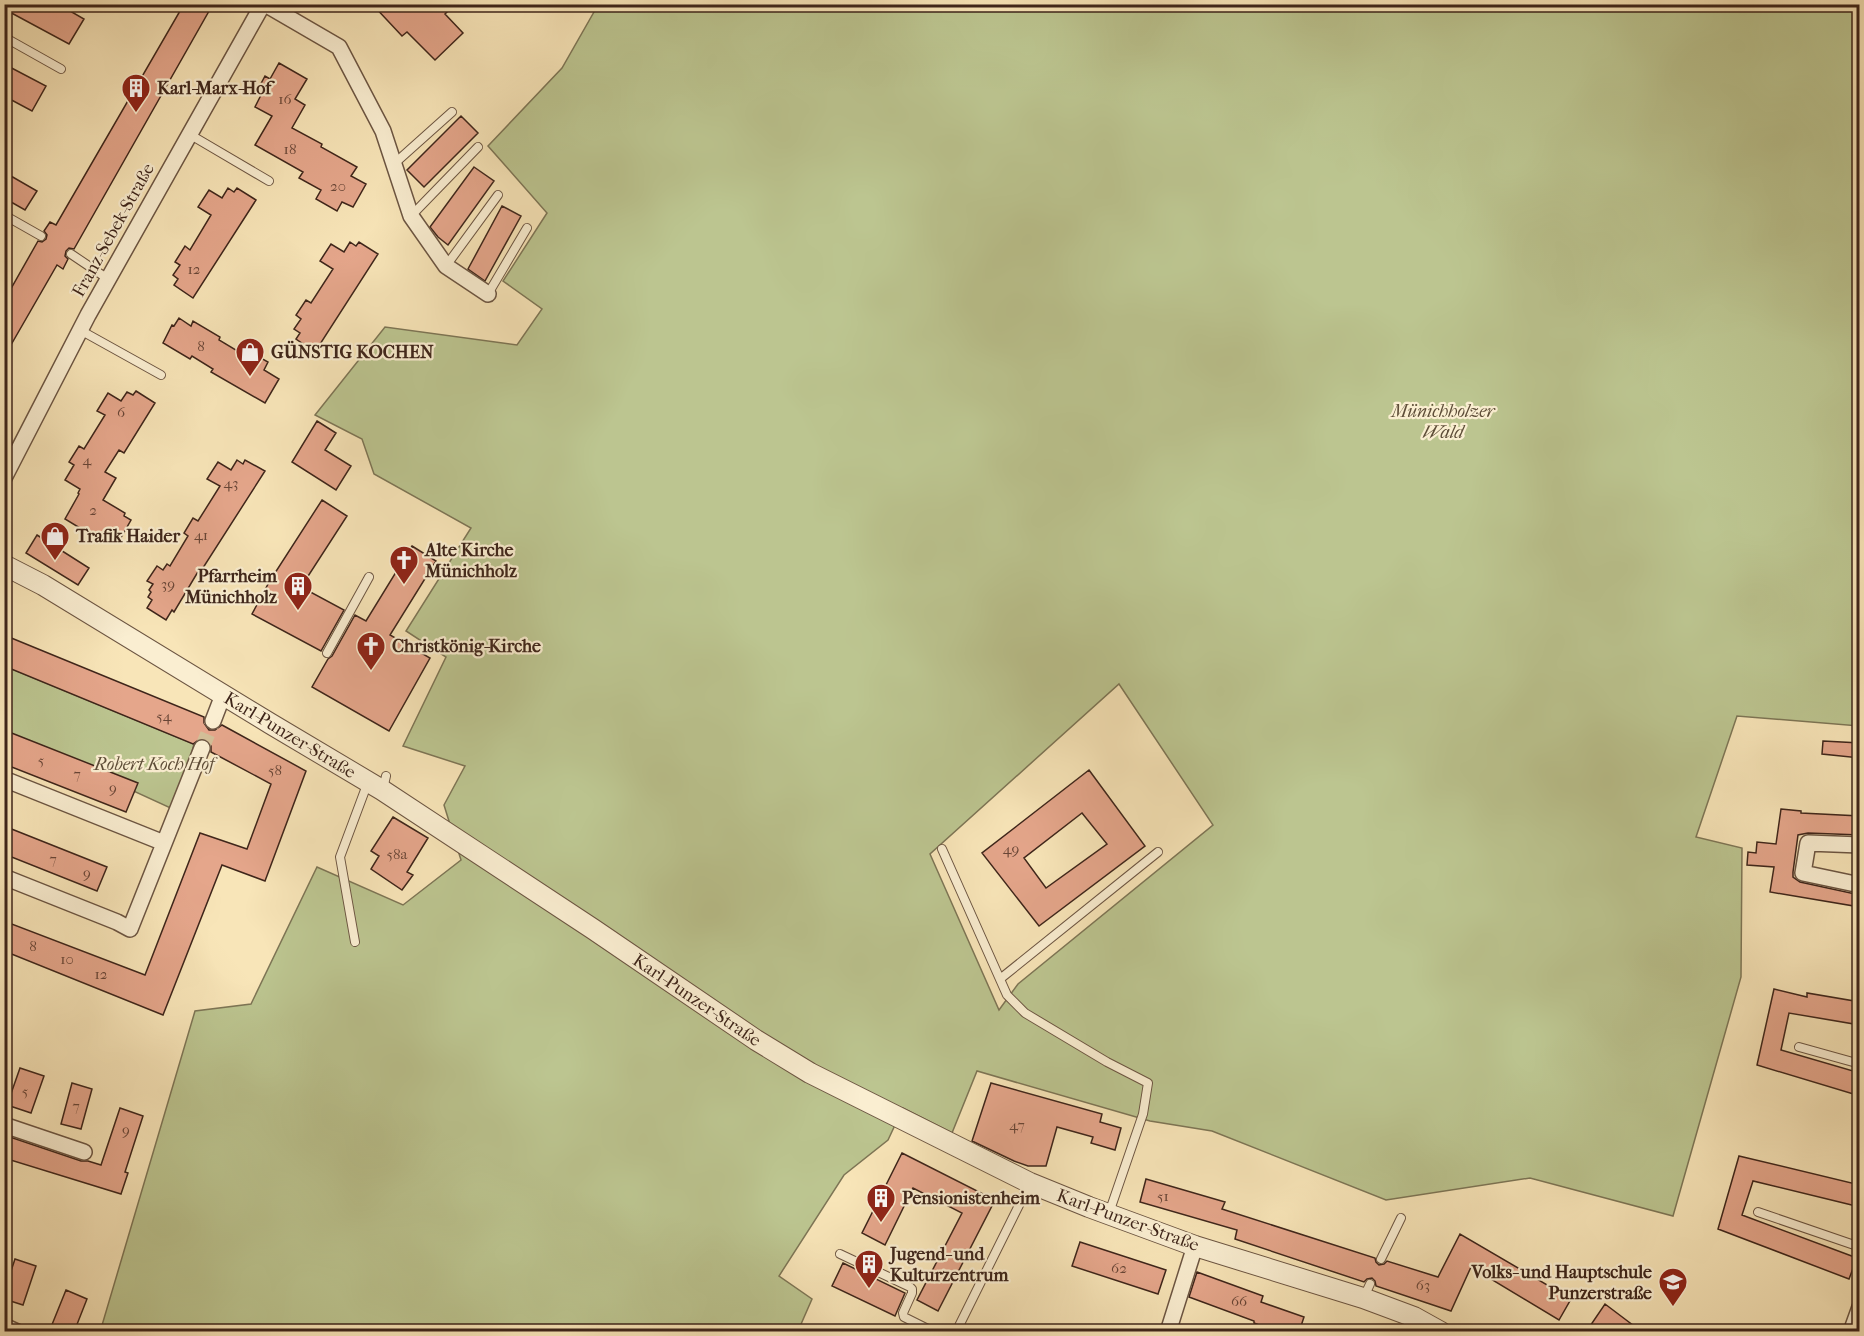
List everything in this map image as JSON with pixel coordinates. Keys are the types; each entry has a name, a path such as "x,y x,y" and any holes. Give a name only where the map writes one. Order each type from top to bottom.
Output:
{"street":[{"name":"Franz-Sebek-Straße","path":"4,477 108,279 264,4 339,47 383,131 411,216 446,266 488,294"},
{"name":"Karl-Punzer-Straße","path":"4,565 43,585 224,695 379,783 756,1040 821,1078 1030,1183 1195,1246 1367,1291 1440,1332"},
{"path":"213,721 224,695"},
{"path":"4,877 130,929 202,747"},
{"path":"4,779 164,843"},
{"path":"1860,844 1808,843 1803,873 1860,885"},
{"path":"4,1125 84,1152"},
{"path":"1168,1332 1195,1246"},
{"path":"1851,1332 1860,1307"},
{"path":"4,1326 17,1332"}],"lane":[{"path":"4,37 61,69"},
{"path":"395,163 452,112"},
{"path":"189,134 269,181"},
{"path":"411,216 478,147"},
{"path":"446,266 498,195"},
{"path":"4,215 41,236"},
{"path":"488,294 527,228"},
{"path":"71,255 108,279"},
{"path":"80,330 161,375"},
{"path":"327,653 369,577"},
{"path":"355,942 340,857 379,783"},
{"path":"942,849 1007,994 1025,1013 1107,1062 1148,1083 1143,1114 1109,1214"},
{"path":"999,979 1158,852"},
{"path":"1799,1047 1860,1064"},
{"path":"956,1332 1030,1183"},
{"path":"1758,1212 1860,1247"},
{"path":"1381,1260 1401,1218"},
{"path":"840,1254 910,1287 912,1293 903,1313 904,1317 934,1332"}],"green space":[{"name":"Münichholzer Wald","path":"598,5 1859,5 1859,726 1737,716 1696,837 1742,848 1741,977 1673,1216 1530,1178 1386,1200 1212,1131 1150,1121 977,1071 952,1133 903,1108 888,1140 844,1175 779,1276 812,1299 798,1331 100,1332 195,1011 251,1004 317,867 403,905 461,860 444,805 465,766 403,746 446,657 406,631 471,528 374,474 362,439 315,415 385,327 517,345 542,309 503,281 547,213 488,146 562,68","holes":["1119,684 1213,825 1018,984 999,1010 930,854"]},
{"name":"Robert Koch Hof","path":"5,666 194,744 177,811 5,732"}],"building":[{"path":"4,4 58,4 84,19 69,44 4,9"},
{"name":"Karl-Marx-Hof","path":"184,4 213,4 74,249 69,248 66,251 65,256 68,259 63,269 57,265 4,357 4,301 38,241 42,242 46,239 47,235 44,231 50,222 56,225"},
{"path":"372,4 455,4 445,14 463,33 435,60 407,32 402,36"},
{"path":"279,63 307,79 295,99 305,105 292,128 357,167 351,176 366,184 353,207 342,202 337,211 316,199 321,190 299,178 303,172 255,145 272,116 255,107 262,93 257,91 265,76 270,79"},
{"path":"4,64 46,86 32,111 4,96"},
{"path":"461,116 478,133 424,187 407,170"},
{"path":"474,167 494,181 448,245 430,227"},
{"path":"4,172 37,191 25,210 4,198"},
{"path":"228,188 234,192 237,188 256,200 193,298 174,285 178,279 173,275 180,265 175,262 185,246 190,250 211,215 198,207 209,190 222,198"},
{"path":"502,206 521,216 485,281 468,269"},
{"path":"350,242 356,246 359,242 378,254 315,352 296,339 300,333 294,329 301,319 296,315 306,300 311,303 333,269 320,261 331,244 344,252"},
{"path":"179,318 191,326 193,321 249,358 252,353 268,362 264,370 279,379 265,403 211,372 213,369 192,356 190,359 163,343 172,325 174,326"},
{"path":"136,391 155,403 124,453 119,450 105,472 116,478 103,500 125,513 124,516 131,520 119,541 110,536 108,539 96,532 93,536 65,519 80,489 65,480 74,465 69,462 79,446 84,449 105,415 97,411 108,393 121,401 127,392 133,395"},
{"path":"317,421 336,433 325,450 351,466 336,490 292,462"},
{"path":"237,460 243,464 245,460 265,471 174,612 172,610 166,620 147,608 152,600 148,597 153,584 147,581 157,566 163,570 167,564 170,566 188,536 184,533 193,518 198,521 220,486 207,479 218,462 231,470"},
{"path":"322,500 347,516 301,587 344,610 321,651 252,614 274,573"},
{"path":"37,535 89,568 78,585 26,553"},
{"name":"Christkönig-Kirche","path":"412,546 436,561 390,635 430,658 389,731 312,687 355,615 366,621"},
{"path":"4,635 204,717 204,723 209,730 215,730 222,725 306,771 265,881 222,865 163,1015 4,951 4,921 145,975 200,833 247,849 271,784 211,752 211,746 206,739 200,739 193,744 4,666"},
{"path":"4,730 138,783 126,812 4,764"},
{"path":"1823,741 1860,743 1860,758 1822,754"},
{"path":"1089,770 1145,846 1039,926 982,853","holes":["1082,813 1107,844 1046,888 1024,858"]},
{"path":"1781,809 1801,811 1801,813 1860,816 1860,835 1808,833 1798,835 1793,877 1800,882 1860,895 1860,907 1770,892 1774,867 1747,865 1748,852 1756,853 1757,842 1776,844"},
{"path":"393,817 428,838 407,872 413,875 402,890 371,869 379,856 371,851"},
{"path":"4,826 107,867 97,891 4,854"},
{"path":"1774,989 1807,997 1807,993 1860,1002 1860,1025 1789,1013 1781,1050 1860,1073 1860,1096 1757,1065"},
{"path":"20,1068 44,1076 31,1113 7,1105"},
{"path":"72,1083 92,1089 81,1129 61,1124"},
{"path":"991,1083 1102,1114 1100,1122 1121,1128 1115,1150 1091,1143 1093,1137 1057,1127 1046,1166 1028,1166 972,1141"},
{"path":"120,1108 143,1116 125,1172 128,1173 121,1194 4,1158 4,1135 81,1161 101,1165"},
{"name":"Pensionistenheim","path":"902,1153 995,1200 938,1311 917,1300 962,1213 913,1188 885,1245 862,1233"},
{"path":"1739,1156 1860,1185 1860,1207 1753,1181 1742,1215 1857,1258 1849,1279 1718,1229"},
{"path":"1146,1179 1225,1202 1222,1209 1375,1258 1379,1265 1387,1261 1438,1277 1460,1234 1571,1299 1559,1320 1471,1267 1451,1311 1376,1286 1372,1278 1364,1282 1235,1239 1237,1230 1140,1202"},
{"path":"1080,1242 1166,1270 1158,1294 1072,1266"},
{"path":"15,1259 36,1266 23,1305 4,1299 4,1292"},
{"name":"Jugend- und Kulturzentrum","path":"843,1263 905,1293 895,1316 832,1286"},
{"path":"1197,1272 1263,1296 1261,1302 1304,1317 1299,1332 1277,1332 1189,1297"},
{"path":"66,1290 87,1299 74,1332 49,1332"},
{"path":"1605,1304 1642,1332 1586,1332"}],"tunnel":[{"path":"202,748 213,721"}],"place":[{"name":"Karl-Marx-Hof","path":"136,114"},
{"name":"GÜNSTIG KOCHEN","path":"250,378"},
{"name":"Trafik Haider","path":"55,562"},
{"name":"Alte Kirche Münichholz","path":"404,586"},
{"name":"Pfarrheim Münichholz","path":"298,612"},
{"name":"Christkönig-Kirche","path":"371,672"},
{"name":"Pensionistenheim","path":"881,1224"},
{"name":"Jugend- und Kulturzentrum","path":"869,1290"},
{"name":"Volks- und Hauptschule Punzerstraße","path":"1673,1308"}]}
